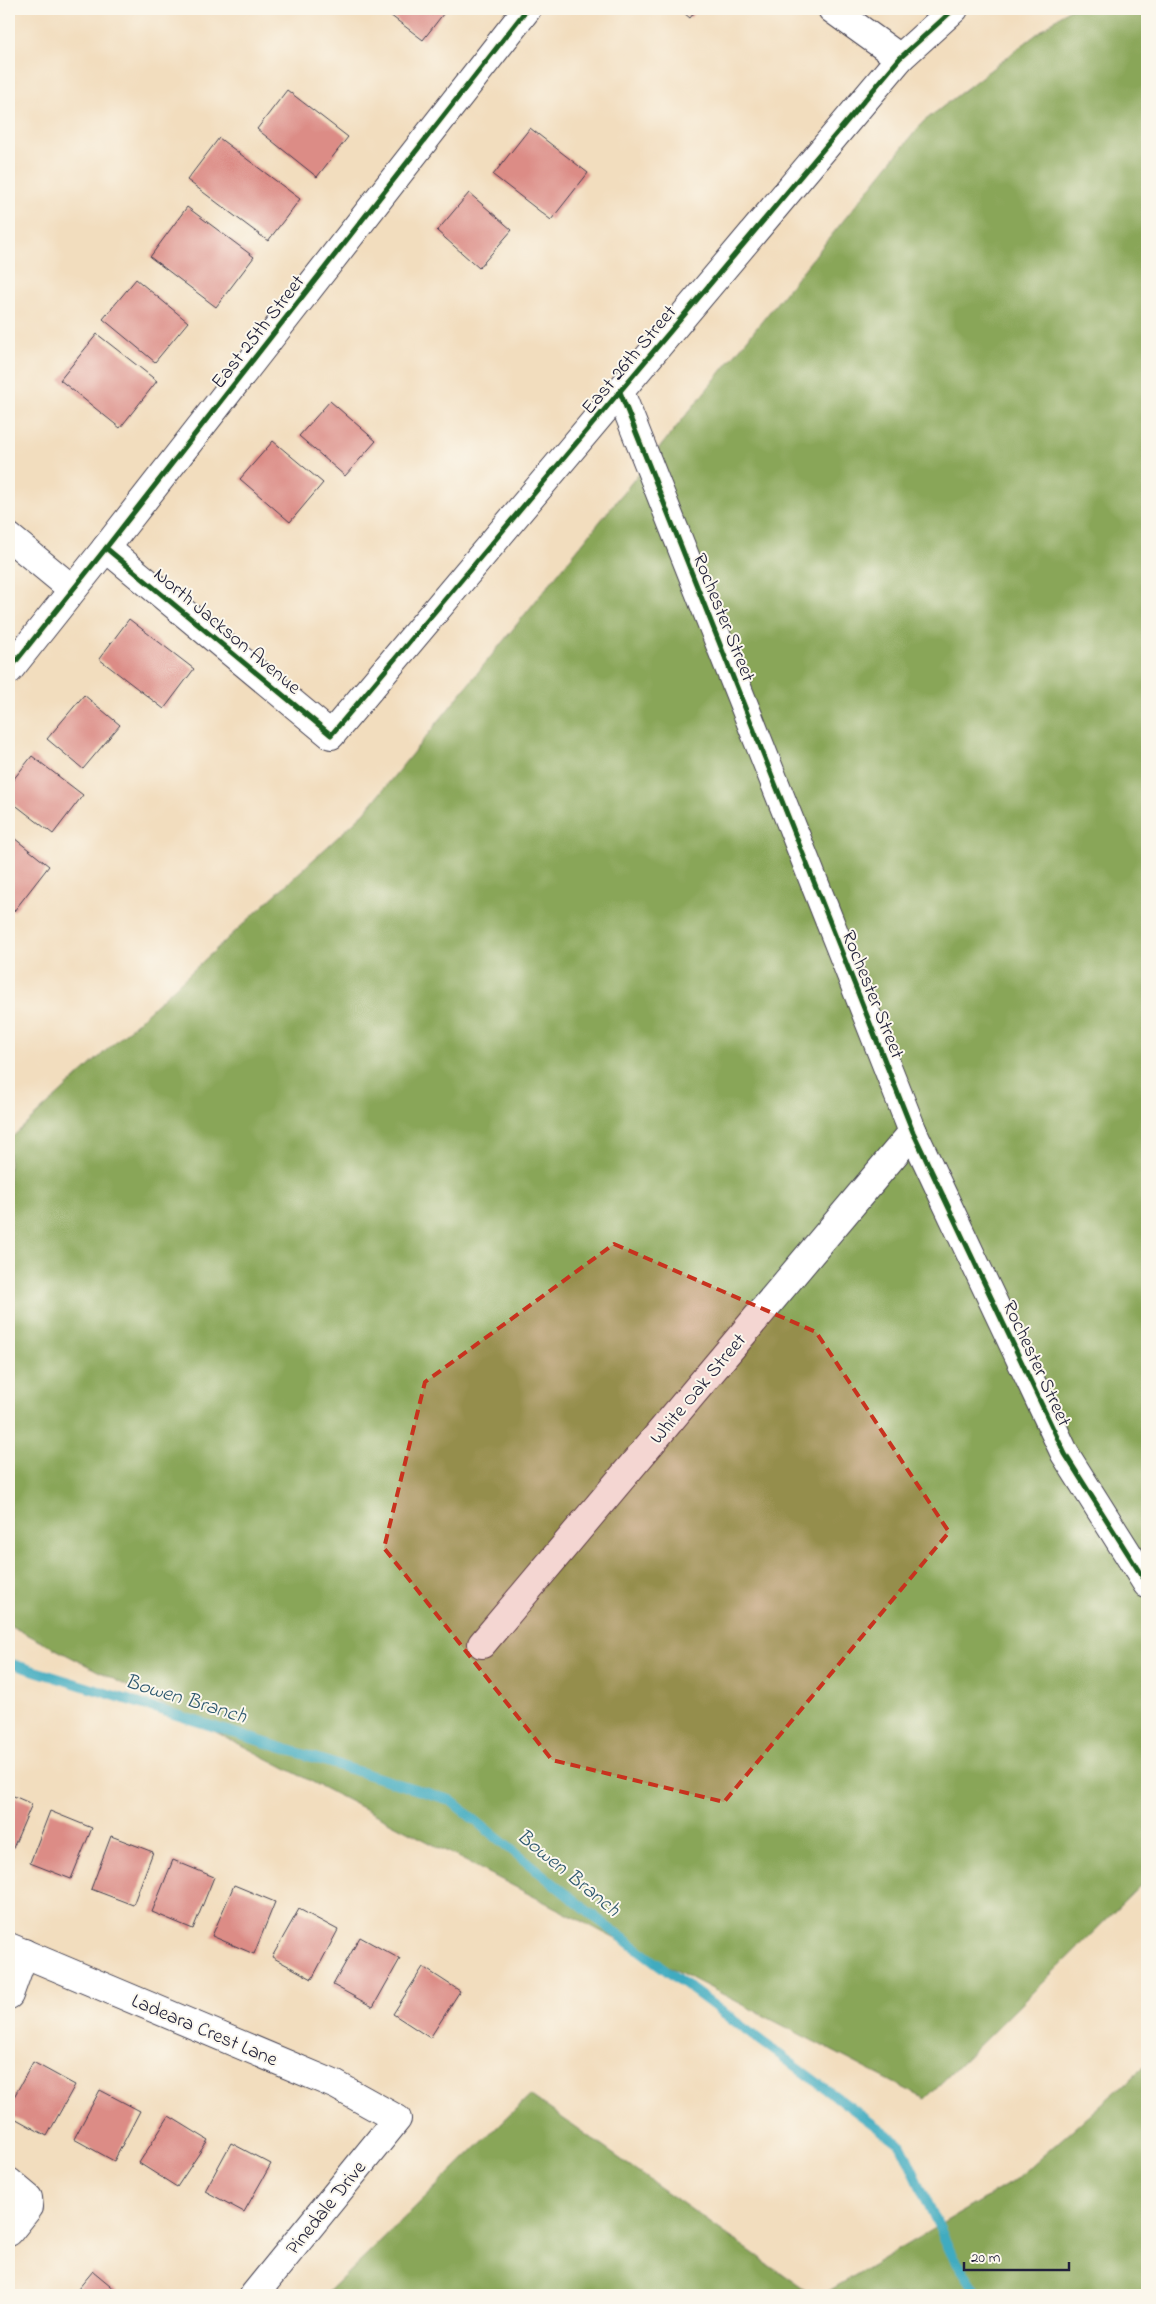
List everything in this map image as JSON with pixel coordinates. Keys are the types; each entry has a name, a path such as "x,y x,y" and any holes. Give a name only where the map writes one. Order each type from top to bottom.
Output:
{"street":[{"name":"East 25th Street","path":"9,670 527,9"},
{"path":"832,9 900,58"},
{"name":"East 26th Street","path":"330,735 900,58 954,9"},
{"name":"Rochester Street","path":"620,392 913,1132 1065,1454 1147,1584"},
{"path":"9,537 72,589"},
{"name":"North Jackson Avenue","path":"106,548 330,735"},
{"name":"White Oak Street","path":"482,1644 913,1132"},
{"path":"9,1995 16,1950"},
{"name":"Ladeara Crest Lane","path":"16,1950 336,2085 397,2119"},
{"name":"Pinedale Drive","path":"254,2295 397,2119"},
{"path":"9,2182 28,2198 29,2207 9,2232"}],"highlighted area":[{"path":"614,1244 816,1332 949,1532 724,1802 552,1760 384,1548 425,1382"}],"green space":[{"path":"1069,9 1147,9 1147,1879 925,2099 9,1625 9,1140 365,812 923,122"},
{"path":"1147,2064 1147,2295 822,2295 1015,2180"},
{"path":"530,2095 812,2295 325,2295"}],"building":[{"path":"382,9 447,9 423,40"},
{"path":"679,9 697,9 690,18"},
{"path":"287,90 348,137 317,177 257,129"},
{"path":"530,128 588,173 551,220 493,175"},
{"path":"219,138 300,199 268,241 187,180"},
{"path":"469,193 512,230 479,268 437,231"},
{"path":"187,207 254,257 216,307 150,257"},
{"path":"136,279 188,322 155,362 103,319"},
{"path":"97,334 157,381 120,428 60,380"},
{"path":"330,401 376,441 345,476 299,436"},
{"path":"273,441 323,483 290,522 240,479"},
{"path":"129,619 194,669 164,709 99,659"},
{"path":"84,695 120,725 83,769 47,739"},
{"path":"32,756 83,795 53,834 9,800 9,785"},
{"path":"9,834 49,866 14,911 9,907"},
{"path":"9,1794 32,1804 10,1855 9,1855"},
{"path":"50,1811 92,1828 71,1879 30,1863"},
{"path":"111,1836 153,1852 133,1905 91,1889"},
{"path":"173,1860 214,1877 193,1929 152,1912"},
{"path":"234,1885 275,1902 254,1954 212,1936"},
{"path":"299,1909 338,1930 312,1979 272,1957"},
{"path":"360,1937 400,1959 373,2007 333,1985"},
{"path":"423,1967 460,1991 430,2038 393,2014"},
{"path":"33,2062 75,2085 47,2136 9,2115 9,2106"},
{"path":"100,2090 140,2111 114,2161 74,2139"},
{"path":"169,2116 208,2140 177,2187 139,2163"},
{"path":"231,2143 271,2164 244,2212 205,2191"},
{"path":"93,2271 122,2295 73,2295"}],"waterway":[{"name":"Bowen Branch","path":"9,1663 450,1800 596,1918 901,2145 951,2253 979,2295"}],"cycle path":[{"path":"9,670 527,9"},
{"path":"106,548 331,735 900,58 954,9"},
{"path":"620,392 913,1132 1065,1454 1147,1584"}]}
